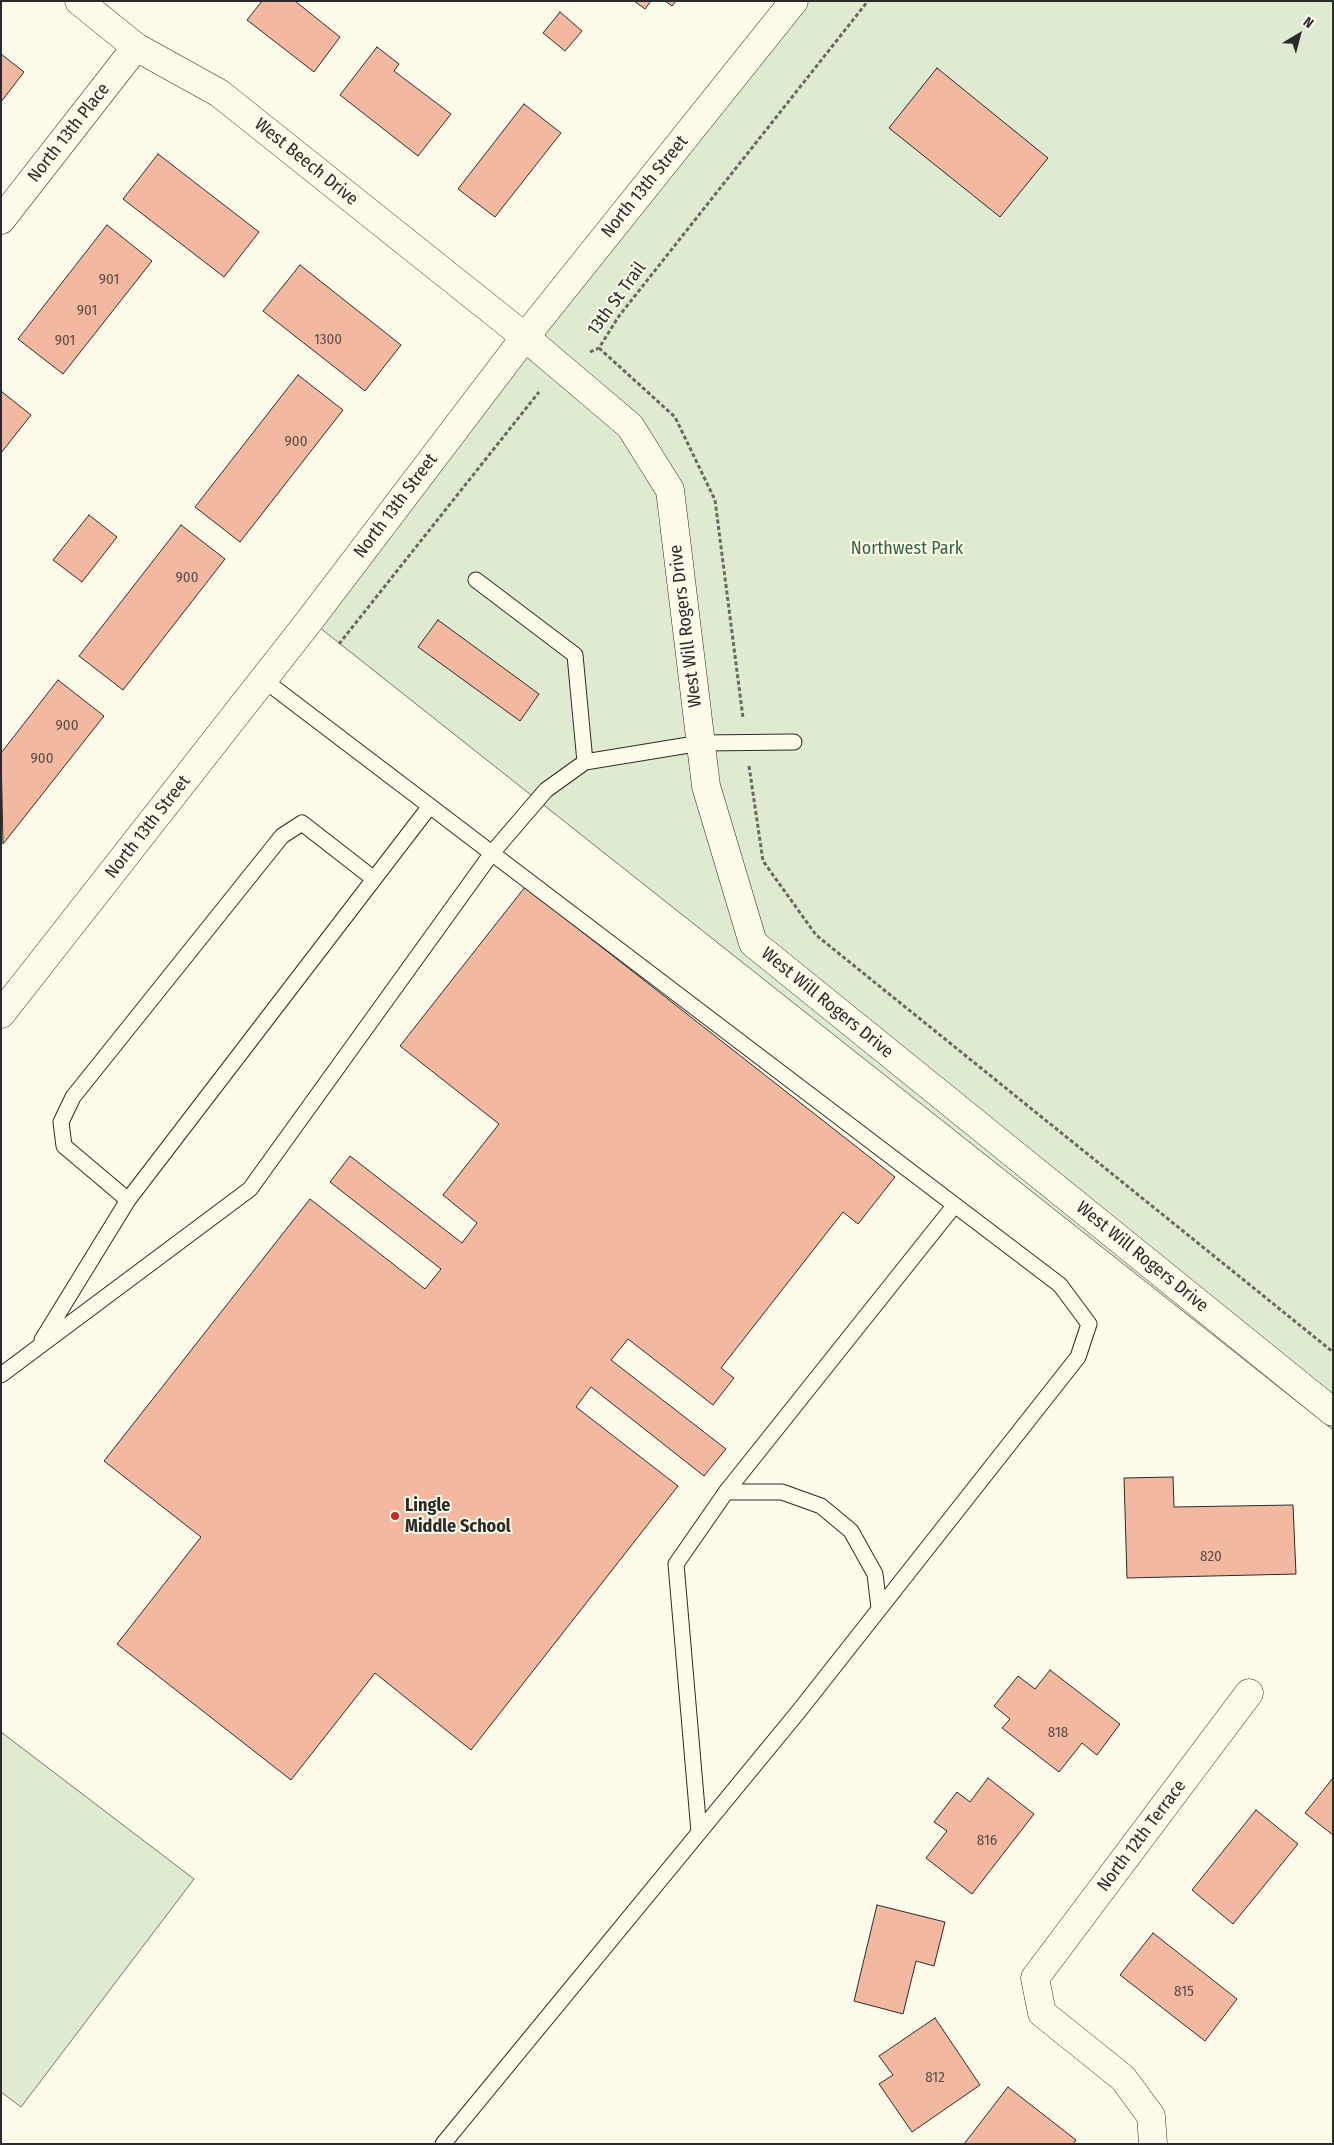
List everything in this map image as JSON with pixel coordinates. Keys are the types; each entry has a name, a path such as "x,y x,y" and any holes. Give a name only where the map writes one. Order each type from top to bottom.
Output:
{"street":[{"name":"West Beech Drive","path":"79,1 136,47 219,93 525,337"},
{"name":"North 13th Street","path":"1,1014 264,680 525,337 794,1"},
{"name":"North 13th Place","path":"1,220 136,47"},
{"name":"West Will Rogers Drive","path":"525,337 630,426 670,490 706,786 753,943 1333,1412"},
{"name":"North 12th Terrace","path":"1153,2144 1151,2116 1123,2078 1042,2013 1035,1978 1249,1693"}],"lane":[{"path":"476,580 575,655 585,762"},
{"path":"264,680 1060,1285 1089,1324 1078,1357 880,1608 443,2144"},
{"path":"1,1376 250,1189 492,854 546,790 585,762 701,744 794,742"},
{"path":"38,1347 128,1200 430,806"},
{"path":"128,1200 64,1146 61,1122 73,1097 282,836 302,823 374,879"},
{"path":"699,1832 676,1564 726,1492 954,1206"},
{"path":"726,1492 782,1492 821,1506 850,1531 875,1574 880,1608"}],"path":[{"name":"13th St Trail","path":"339,644 560,366 599,348 619,316 868,1"},
{"path":"599,348 675,417 715,500 763,861 816,935 1333,1352"}],"green space":[{"name":"Northwest Park","path":"795,1 1333,1 1333,1430 310,620"},
{"path":"1,1732 194,1879 21,2107 1,2092"}],"building":[{"path":"262,1 295,1 340,37 314,72 247,20"},
{"path":"634,1 651,1 645,9"},
{"path":"665,1 676,1 672,6"},
{"path":"560,12 582,31 565,51 543,33"},
{"path":"377,47 399,64 394,71 451,114 418,156 340,95"},
{"path":"1,54 24,72 1,102"},
{"path":"937,68 1048,158 1000,217 889,128"},
{"path":"524,104 561,133 495,217 458,189"},
{"path":"158,154 259,232 224,277 123,199"},
{"path":"107,225 152,261 63,374 18,339"},
{"path":"300,265 401,345 365,391 263,311"},
{"path":"298,375 343,410 240,542 195,507"},
{"path":"1,391 31,415 1,453"},
{"path":"89,515 117,537 82,582 53,560"},
{"path":"181,525 225,559 123,690 79,656"},
{"path":"438,620 539,694 520,721 418,647"},
{"path":"58,680 104,716 3,844 1,753"},
{"path":"525,887 895,1177 858,1224 843,1212 721,1368 734,1378 713,1405 628,1339 611,1360 726,1449 704,1476 591,1387 576,1407 678,1486 471,1750 375,1673 291,1780 117,1644 201,1537 104,1461 310,1199 425,1289 441,1269 330,1182 350,1156 462,1243 477,1223 443,1195 499,1124 400,1046"},
{"path":"1173,1477 1174,1507 1293,1505 1296,1574 1127,1578 1124,1478"},
{"path":"1050,1670 1120,1724 1097,1755 1082,1743 1059,1772 1002,1728 1010,1719 994,1706 1018,1676 1035,1689"},
{"path":"988,1778 1034,1814 972,1894 926,1858 947,1831 934,1822 957,1792 970,1802"},
{"path":"1333,1778 1333,1835 1305,1813"},
{"path":"1256,1810 1298,1844 1233,1924 1192,1890"},
{"path":"877,1905 945,1922 934,1966 916,1961 903,2014 854,2001"},
{"path":"1153,1933 1237,1999 1205,2041 1120,1975"},
{"path":"935,2018 980,2085 912,2132 879,2084 893,2075 879,2056"},
{"path":"1008,2087 1076,2140 1073,2144 964,2144"}],"place":[{"name":"Lingle Middle School","path":"395,1516"}]}
